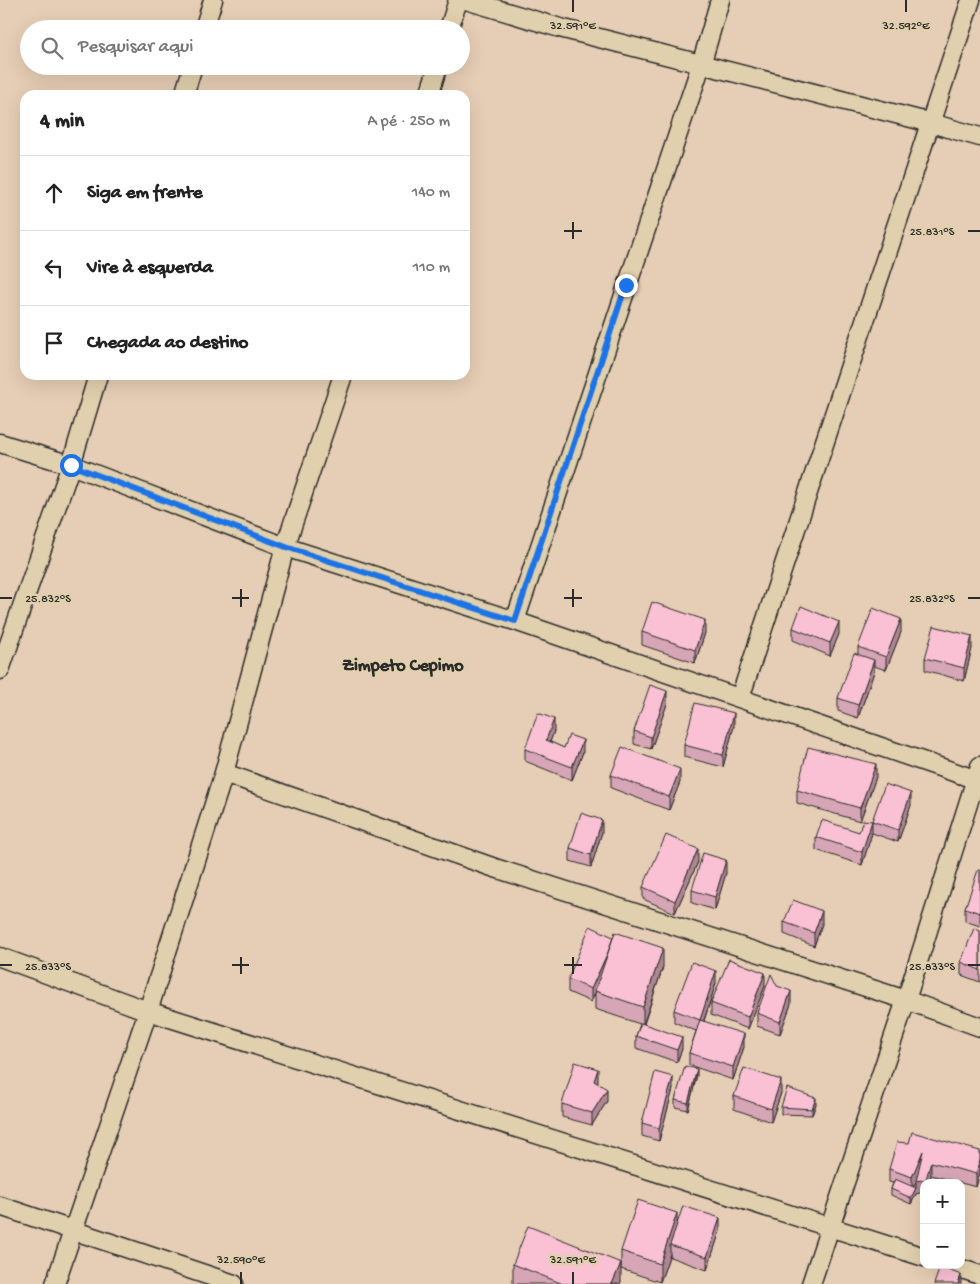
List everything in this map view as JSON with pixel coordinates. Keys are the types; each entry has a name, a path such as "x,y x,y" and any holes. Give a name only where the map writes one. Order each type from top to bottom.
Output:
{"street":[{"path":"207,20 213,0"},
{"path":"452,20 458,0"},
{"path":"466,0 560,28 931,122 980,137"},
{"path":"515,621 701,65 720,0"},
{"path":"740,698 971,0"},
{"path":"186,90 190,75"},
{"path":"431,90 436,75"},
{"path":"0,670 71,465 96,380"},
{"path":"55,1284 148,1011 224,773 286,547 341,380"},
{"path":"0,443 71,465 286,547 515,621 740,698 979,775 832,1227 811,1284"},
{"path":"224,773 495,868 906,1000 980,1027"},
{"path":"0,957 148,1011 920,1256"},
{"path":"0,1206 234,1284"},
{"path":"962,1269 980,1275"}],"building":[{"path":"652,602 705,620 695,650 642,632"},
{"path":"801,606 839,622 830,643 793,628"},
{"path":"873,608 901,619 886,657 858,647"},
{"path":"934,626 972,636 964,668 925,658"},
{"path":"854,653 874,660 858,705 838,698"},
{"path":"650,685 667,691 651,737 634,731"},
{"path":"695,703 734,713 723,755 684,745"},
{"path":"538,713 554,719 546,740 564,748 569,735 583,740 572,767 525,749"},
{"path":"622,747 680,769 669,797 611,775"},
{"path":"808,747 876,764 860,808 797,790"},
{"path":"885,784 911,793 898,830 872,821"},
{"path":"581,813 602,820 591,855 570,848"},
{"path":"822,820 859,832 863,820 872,821 862,852 816,837"},
{"path":"666,835 698,849 675,901 643,887"},
{"path":"703,853 726,860 715,897 692,890"},
{"path":"978,870 980,870 980,913 965,908"},
{"path":"793,900 822,911 814,933 784,922"},
{"path":"590,926 613,937 591,989 568,979"},
{"path":"974,928 980,931 980,970 961,962"},
{"path":"615,932 663,948 643,1007 595,991"},
{"path":"729,959 765,973 748,1017 711,1003"},
{"path":"692,962 716,971 700,1020 674,1010"},
{"path":"771,974 777,986 791,991 780,1022 757,1013"},
{"path":"700,1020 744,1034 733,1067 689,1053"},
{"path":"641,1023 682,1037 677,1050 636,1036"},
{"path":"575,1062 598,1069 594,1081 607,1089 592,1113 562,1104"},
{"path":"685,1066 697,1069 688,1103 675,1100"},
{"path":"744,1068 781,1080 771,1109 734,1096"},
{"path":"655,1072 673,1077 659,1128 642,1123"},
{"path":"787,1088 816,1098 812,1109 781,1107"},
{"path":"912,1132 980,1151 980,1160 976,1174 931,1162 926,1179 916,1181 923,1151 912,1177 889,1169 897,1142 909,1143"},
{"path":"895,1179 916,1188 911,1198 891,1189"},
{"path":"638,1200 677,1213 660,1264 621,1251"},
{"path":"683,1206 720,1218 707,1257 670,1245"},
{"path":"528,1226 621,1263 612,1284 563,1284 513,1264"},
{"path":"939,1269 945,1269 961,1275 958,1284 934,1284"}],"district":[{"name":"Zimpeto Cepimo","path":"403,666"}],"route":[{"path":"71,465 286,547 515,621 626,285"}]}
